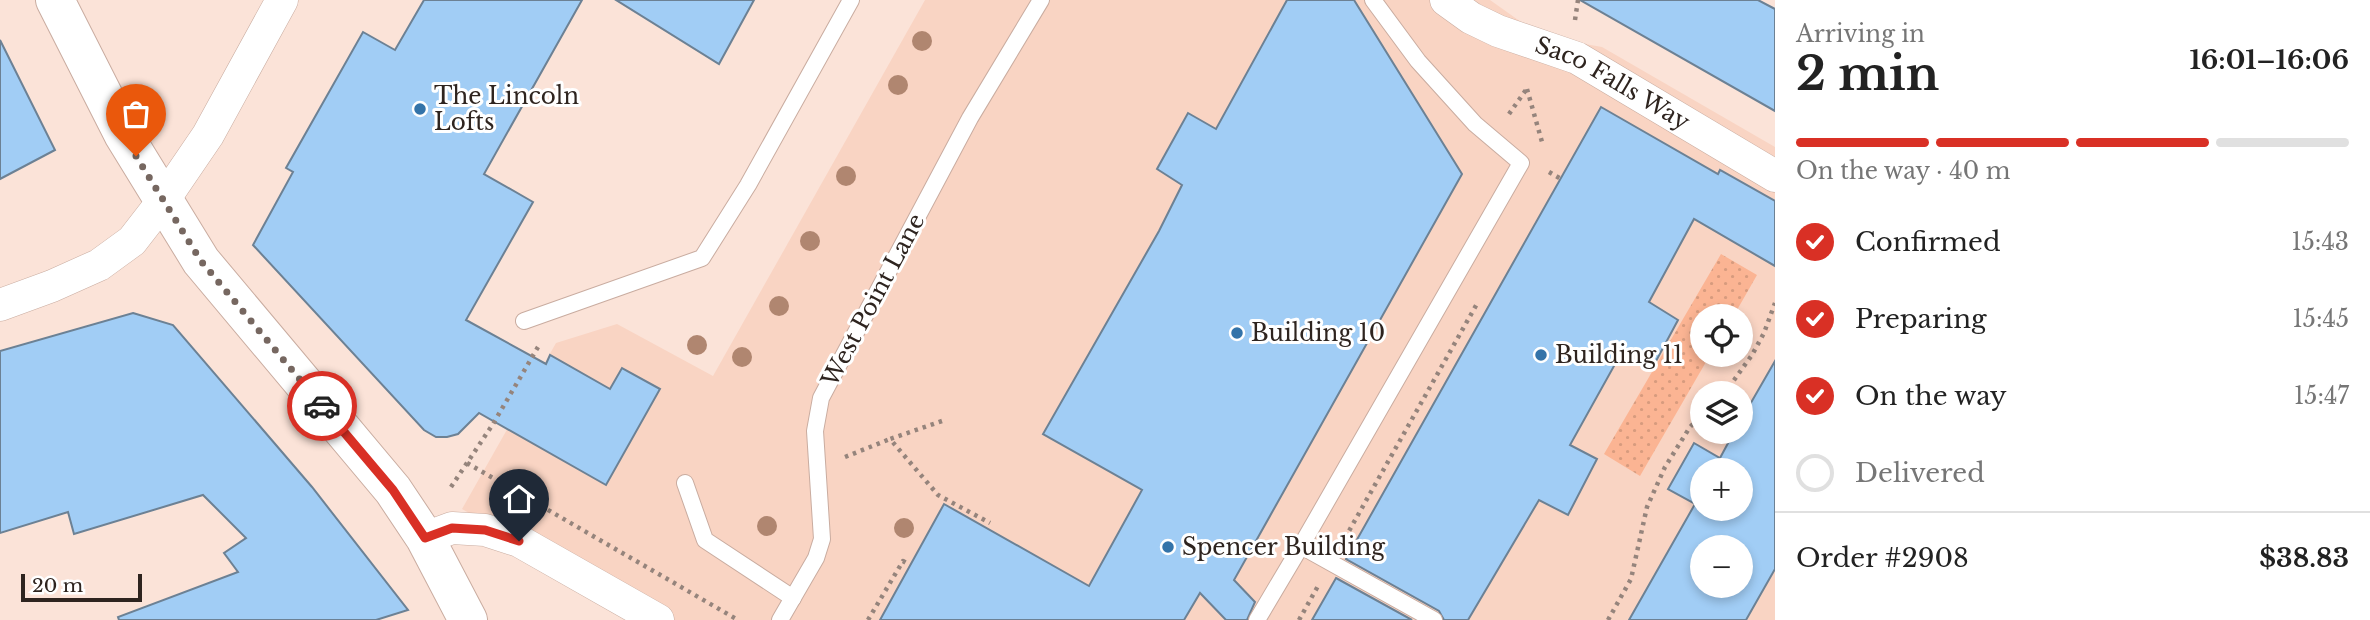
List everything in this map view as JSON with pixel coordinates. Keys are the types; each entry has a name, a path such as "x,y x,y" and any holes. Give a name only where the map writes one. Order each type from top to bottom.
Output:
{"main road":[{"path":"55,0 123,134 201,261 393,490 425,538 468,620"}],"street":[{"path":"0,304 52,286 99,265 132,241 208,135 282,0"},
{"name":"Saco Falls Way","path":"1446,0 1471,18 1498,31 1577,58 1775,176"},
{"path":"425,538 452,528 485,530 519,541 658,620"}],"lane":[{"path":"524,321 702,258 748,184 851,0"},
{"name":"West Point Lane","path":"780,620 816,558 822,539 815,431 821,398 970,118 1041,0"},
{"path":"1257,620 1521,163 1475,124 1418,61 1373,0"},
{"path":"685,484 705,540 793,598"},
{"path":"1301,546 1434,620"}],"path":[{"path":"1576,19 1578,0"},
{"path":"1733,381 1752,355 1775,303"},
{"path":"451,487 493,424 522,373"},
{"path":"849,455 942,421"},
{"path":"1608,620 1631,579 1647,506 1665,467 1690,427"},
{"path":"890,439 939,495 990,523"},
{"path":"467,463 738,620"},
{"path":"868,620 903,561 910,565"}],"shaded area":[{"path":"925,0 1490,0 1531,29 1562,40 1602,47 1775,147 1775,620 658,620 462,509 556,343 617,324 713,376"},
{"path":"1721,254 1757,275 1740,304 1692,304"},
{"path":"1690,307 1690,367 1703,367 1695,381 1690,381 1690,390 1640,476 1604,454"}],"building":[{"path":"424,0 582,0 484,174 533,202 466,320 546,364 550,355 610,389 622,368 660,389 606,485 479,413 458,434 436,437 424,430 253,245 293,172 286,168 363,32 395,50"},
{"path":"616,0 754,0 719,64"},
{"name":"Building 10","path":"1287,0 1354,0 1462,174 1234,580 1255,602 1247,620 1226,620 1200,593 1184,620 880,620 944,504 1089,586 1142,490 1043,434 1159,231 1182,185 1157,169 1188,113 1216,129"},
{"path":"1580,0 1758,0 1775,9 1775,111"},
{"path":"0,40 55,150 0,179"},
{"name":"Building 11","path":"1601,107 1718,174 1720,170 1775,201 1775,266 1694,219 1649,302 1678,320 1655,363 1624,348 1570,445 1597,459 1568,515 1539,500 1468,620 1444,620 1439,611 1346,559"},
{"path":"133,313 173,325 312,487 408,610 376,620 119,620 118,617 238,572 224,553 246,538 203,495 74,534 68,512 0,533 0,351"},
{"path":"1775,361 1775,569 1746,620 1629,620 1690,513 1690,521 1753,521 1753,458 1720,458 1728,444 1753,444 1753,399"},
{"path":"1696,444 1720,458 1690,458 1690,501 1668,489"},
{"path":"1336,578 1412,620 1312,620"}],"way so far":[{"path":"136,156 201,261 322,406"}],"place":[{"name":"The Lincoln Lofts","path":"420,109"},
{"name":"Building 10","path":"1237,333"},
{"name":"Building 11","path":"1541,355"},
{"name":"Spencer Building","path":"1168,547"}],"route":[{"path":"322,406 393,490 425,538 452,528 485,530 519,541"}]}
